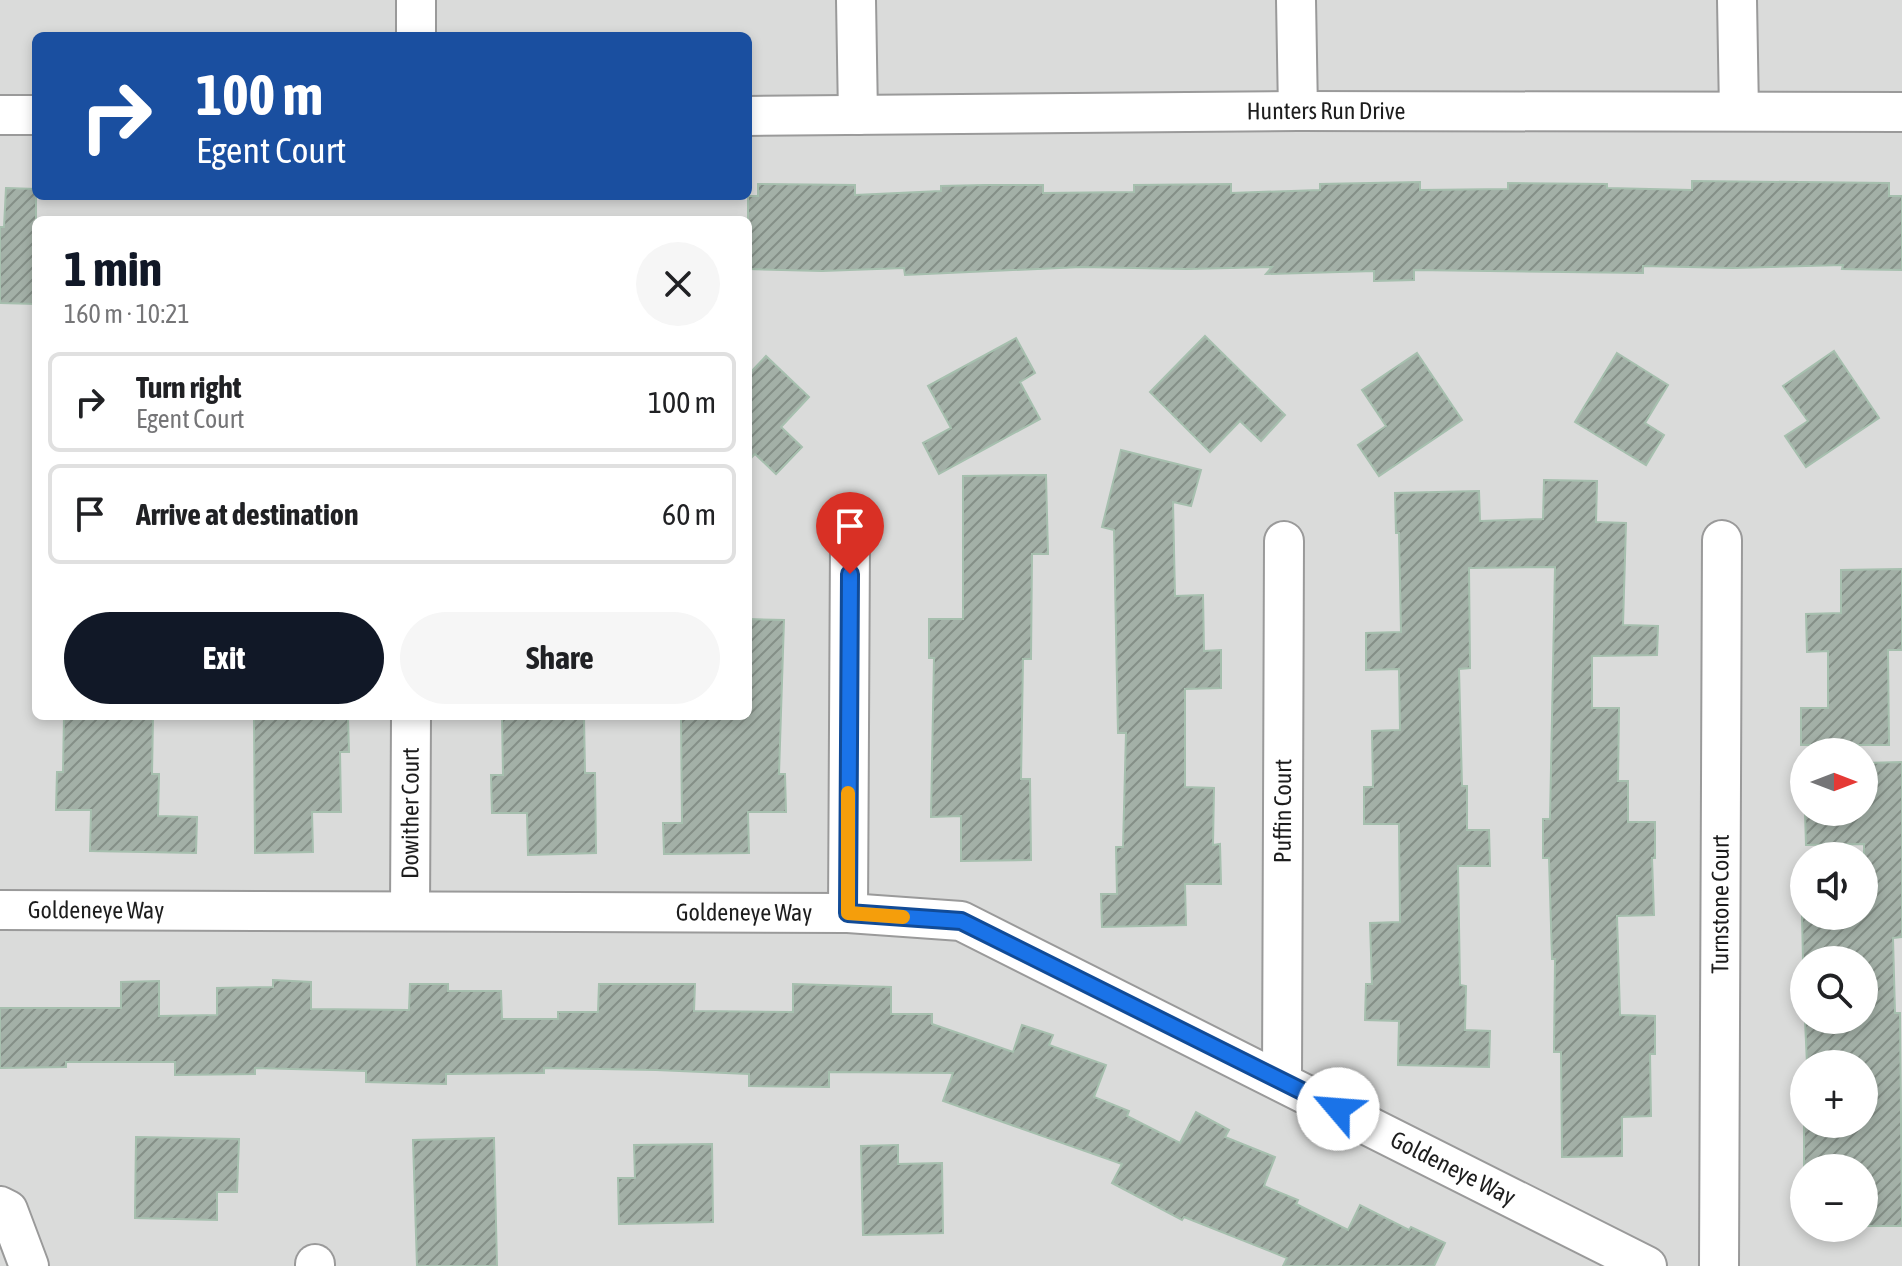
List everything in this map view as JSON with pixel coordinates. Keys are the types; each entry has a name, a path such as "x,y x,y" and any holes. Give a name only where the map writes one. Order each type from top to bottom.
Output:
{"street":[{"path":"416,0 416,32"},
{"path":"856,0 858,115"},
{"path":"1296,0 1298,111"},
{"path":"1737,0 1739,111"},
{"name":"Hunters Run Drive","path":"752,116 1298,111 1902,112"},
{"path":"0,115 32,115"},
{"name":"Turnstone Court","path":"1719,1266 1722,540"},
{"name":"Puffin Court","path":"1282,1081 1284,541"},
{"path":"848,913 850,543"},
{"name":"Dowither Court","path":"410,911 411,720"},
{"name":"Goldeneye Way","path":"0,910 848,913 961,921 1647,1266"},
{"path":"4,1208 29,1266"}],"shaded area":[{"path":"0,0 1902,0 1902,1266 0,1266"}],"building":[{"path":"1692,181 1889,183 1889,196 1902,196 1902,270 1842,269 1843,265 1733,268 1643,266 1643,273 1414,270 1414,280 1374,281 1374,271 1266,274 1272,267 1081,267 905,275 904,268 822,271 752,269 752,216 748,216 748,200 758,196 758,184 855,185 855,195 941,191 941,186 1043,185 1043,193 1134,192 1134,185 1231,184 1231,193 1320,190 1320,184 1420,182 1420,190 1508,189 1508,183 1607,184 1607,188 1692,190"},
{"path":"6,188 32,189 36,216 32,216 32,304 0,303 0,227 4,227"},
{"path":"1205,336 1285,415 1261,441 1240,421 1210,452 1150,392"},
{"path":"1016,338 1035,373 1020,382 1040,419 939,474 923,443 951,428 928,386"},
{"path":"1834,351 1879,418 1806,467 1785,436 1808,421 1783,386"},
{"path":"1417,353 1462,420 1379,476 1358,445 1386,426 1362,390"},
{"path":"1617,353 1668,385 1645,423 1664,435 1646,465 1575,422"},
{"path":"766,356 809,397 781,427 802,447 776,474 755,454 752,457 752,371"},
{"path":"1121,450 1201,470 1191,506 1173,502 1175,596 1203,595 1204,651 1221,650 1221,688 1185,689 1185,787 1214,788 1213,845 1220,844 1221,884 1185,884 1186,925 1102,927 1101,894 1117,894 1116,847 1123,847 1126,733 1118,733 1114,530 1102,527"},
{"path":"1046,475 1048,554 1032,554 1031,659 1023,659 1021,779 1030,779 1031,860 961,861 961,816 931,817 934,658 929,658 929,619 963,619 963,476"},
{"path":"1544,480 1597,481 1596,522 1626,523 1623,625 1658,626 1657,655 1592,656 1592,708 1619,708 1618,781 1628,781 1628,822 1655,822 1655,858 1652,858 1654,915 1617,916 1620,1015 1655,1016 1655,1054 1650,1054 1651,1116 1622,1117 1622,1156 1562,1157 1561,1052 1554,1052 1555,959 1552,959 1549,858 1543,858 1543,819 1550,819 1555,567 1469,568 1470,668 1459,669 1462,786 1467,786 1467,830 1489,830 1490,866 1458,866 1460,985 1466,986 1465,1030 1490,1031 1489,1067 1398,1065 1399,1021 1365,1020 1366,984 1372,984 1370,923 1400,922 1399,824 1364,824 1364,787 1373,787 1372,731 1400,730 1399,669 1366,670 1366,633 1401,632 1395,493 1479,491 1480,521 1543,519"},
{"path":"1902,569 1902,650 1888,650 1889,745 1878,745 1878,738 1801,738 1801,708 1828,708 1828,651 1807,652 1806,614 1841,613 1841,570"},
{"path":"752,619 784,620 779,774 785,774 786,812 748,812 749,853 664,854 663,823 682,823 681,720 752,720"},
{"path":"64,720 153,720 152,774 159,774 158,816 197,817 196,853 90,851 91,810 56,810 57,772 63,772"},
{"path":"254,720 348,720 349,752 340,752 341,812 312,812 313,852 255,853"},
{"path":"502,720 584,720 585,773 595,773 596,853 528,855 527,813 492,813 491,775 503,775"},
{"path":"1902,762 1902,937 1893,938 1895,1013 1900,1013 1902,1226 1878,1226 1878,1154 1804,1154 1804,1138 1878,1138 1878,1050 1806,1050 1806,1034 1878,1034 1878,946 1803,946 1802,930 1878,930 1878,842 1806,842 1805,826 1878,826 1878,763"},
{"path":"273,980 311,982 311,1009 409,1010 410,984 448,984 448,991 501,991 502,1019 558,1019 558,1012 598,1012 599,984 695,984 694,1011 793,1012 793,984 891,987 891,1014 932,1014 932,1024 1013,1052 1022,1025 1053,1035 1049,1045 1106,1065 1094,1097 1129,1111 1127,1116 1180,1143 1196,1112 1229,1130 1225,1137 1275,1157 1264,1186 1298,1200 1296,1204 1348,1230 1360,1205 1409,1230 1411,1227 1445,1243 1434,1266 1283,1266 1287,1258 1184,1217 1182,1220 1112,1183 1122,1164 943,1101 953,1073 829,1072 829,1087 749,1086 749,1074 656,1070 544,1068 544,1073 446,1074 446,1084 366,1082 366,1071 255,1068 255,1074 175,1075 175,1062 66,1062 66,1067 0,1068 0,1008 121,1008 121,982 159,981 159,1016 217,1015 217,988 273,987"},
{"path":"136,1137 239,1139 237,1192 217,1192 217,1220 135,1218"},
{"path":"494,1138 497,1266 417,1266 413,1140"},
{"path":"712,1144 713,1222 619,1224 618,1178 635,1178 634,1145"},
{"path":"898,1145 898,1164 942,1163 943,1233 863,1235 861,1146"}],"slow traffic":[{"path":"848,793 848,913 903,917"}],"route":[{"path":"850,574 848,913 961,921 1338,1109"}]}
